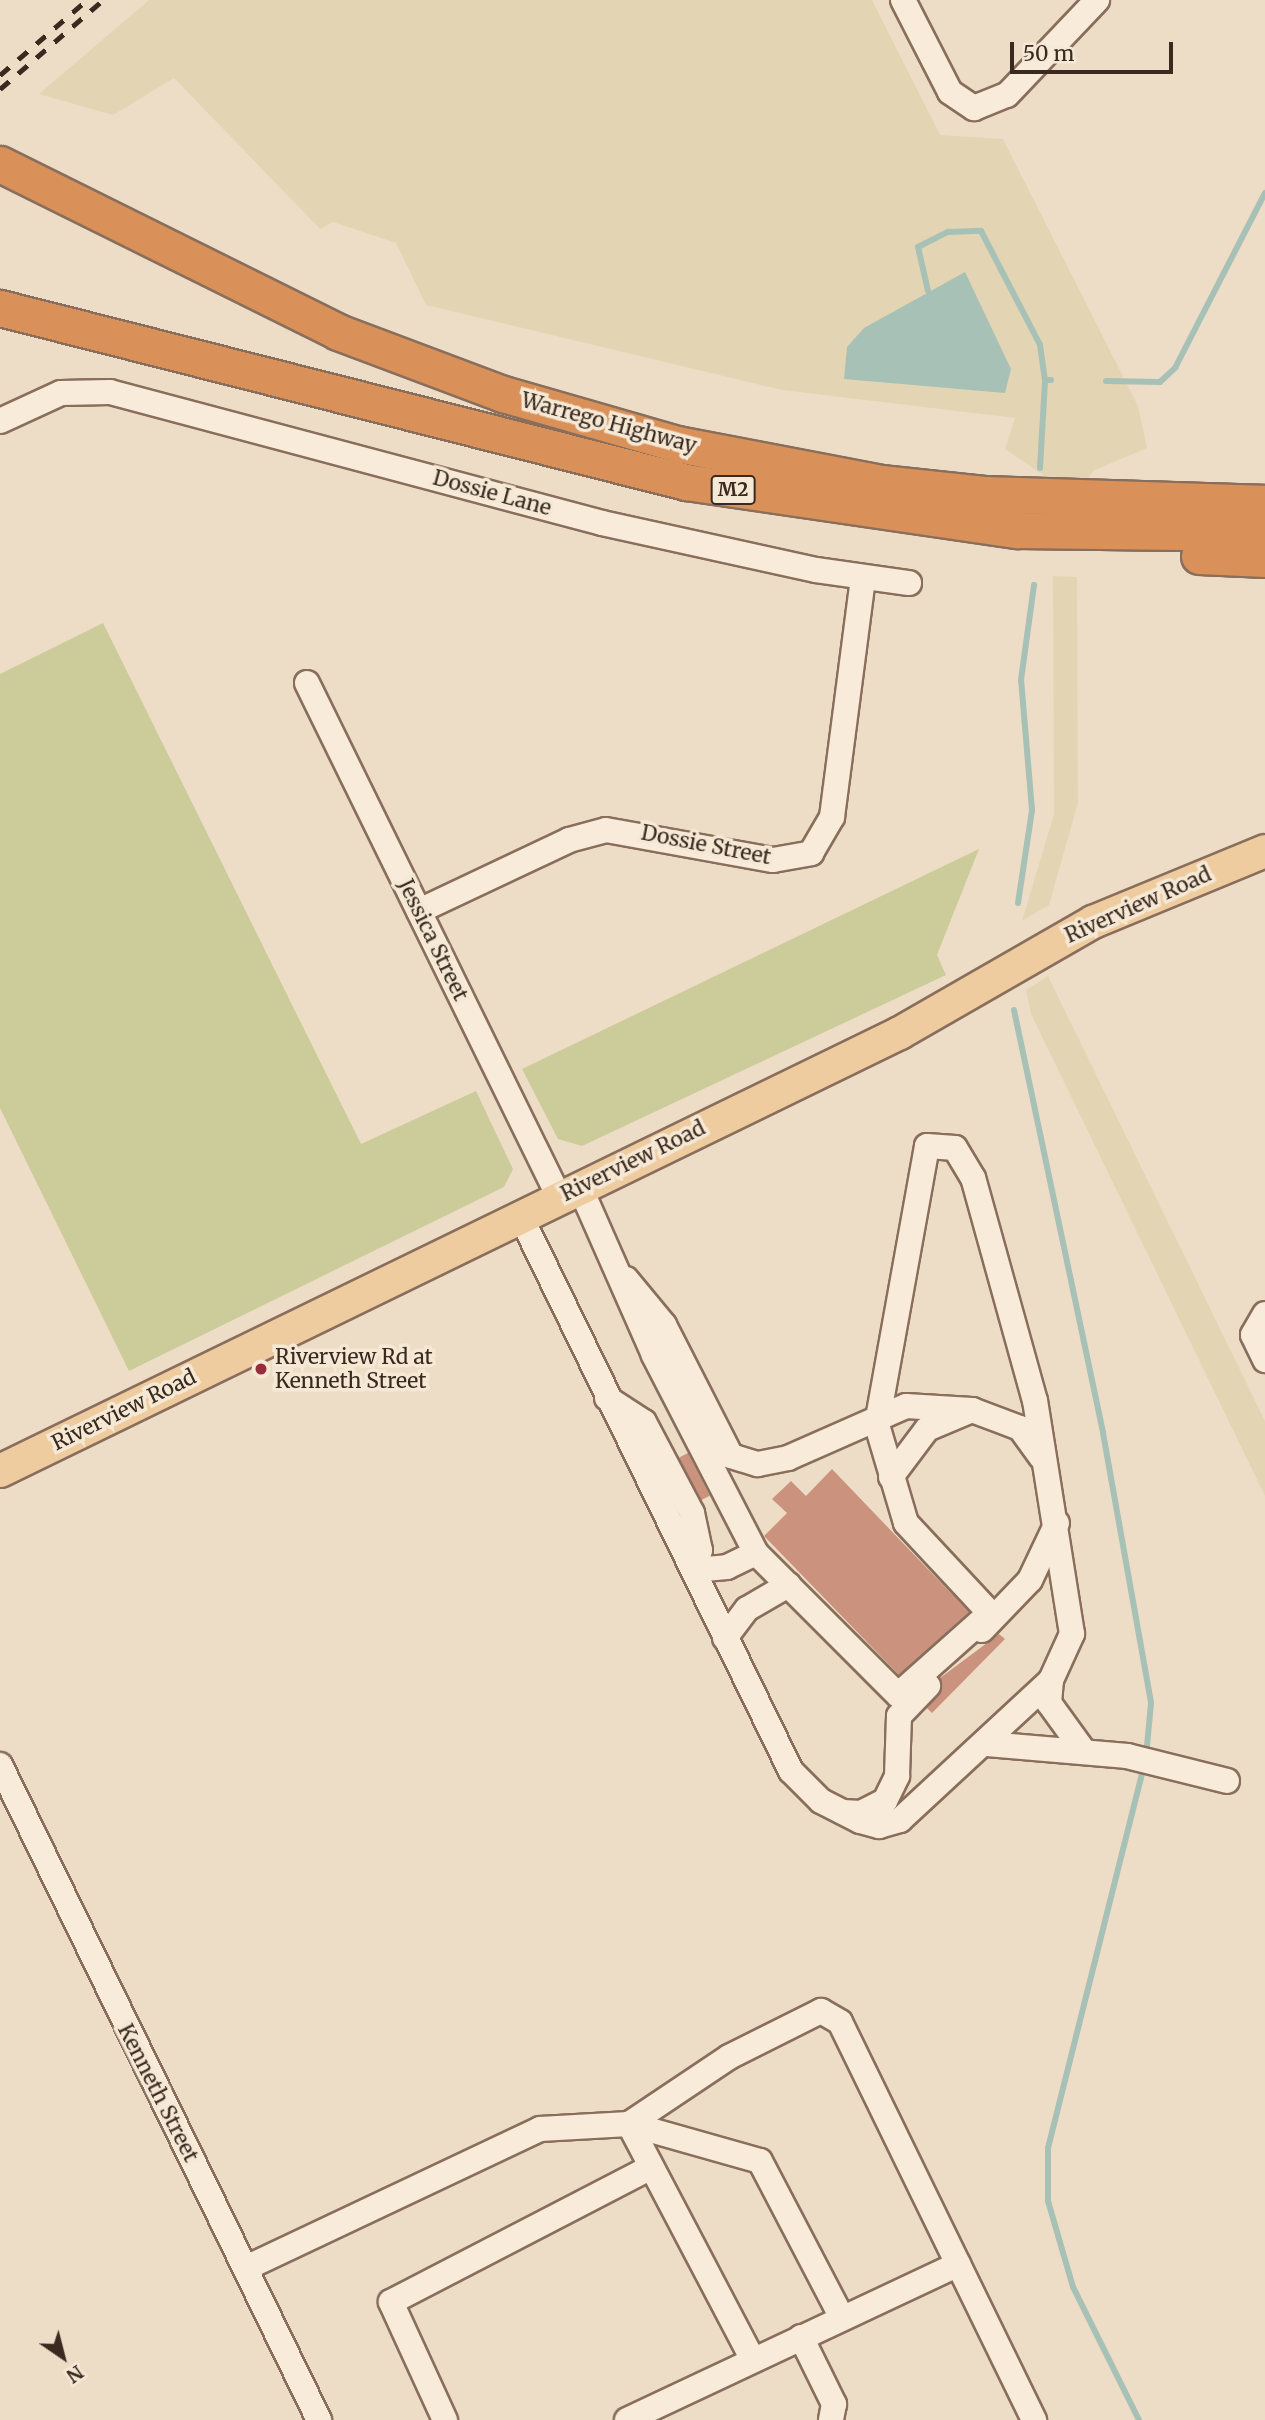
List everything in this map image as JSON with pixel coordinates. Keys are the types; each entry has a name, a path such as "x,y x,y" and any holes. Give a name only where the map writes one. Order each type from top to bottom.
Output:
{"highway":[{"name":"Warrego Highway","path":"0,164 338,332 503,394 677,444 960,491 1172,504 1265,503"},
{"name":"Warrego Highway","path":"0,308 587,462 846,509 1017,530 1265,533"},
{"path":"1017,530 1046,550 1265,559"}],"main road":[{"name":"Riverview Road","path":"0,1471 900,1033 1093,922 1265,851"}],"street":[{"path":"904,0 950,92 974,108 1007,95 1097,0"},
{"name":"Dossie Lane","path":"0,421 78,389 247,427 602,523 863,578 909,583"},
{"name":"Dossie Street","path":"419,911 569,840 606,830 773,860 811,853 831,817 863,578"},
{"name":"Jessica Street","path":"307,683 419,911 569,1192 620,1273"},
{"path":"620,1273 659,1366 756,1553 898,1695 990,1613 906,1523 891,1477 876,1415 924,1158 928,1146 956,1148 973,1178 1035,1401 1057,1523 1072,1634 1051,1680 1049,1703 1083,1750"},
{"path":"521,1217 791,1771 841,1812 879,1826 900,1821 986,1744 1051,1680"},
{"path":"620,1273 664,1325 731,1456 758,1464 788,1458 876,1415 906,1406 972,1410 1020,1427 1044,1462"},
{"path":"1265,1314 1253,1335 1265,1360"},
{"path":"891,1477 927,1429 972,1410"},
{"path":"841,1812 861,1813 885,1801 897,1776 899,1716 1030,1580 1057,1523"},
{"path":"694,1570 727,1567 756,1553"},
{"path":"725,1638 747,1609 788,1585"},
{"path":"986,1744 1068,1755 1083,1750 1227,1781"},
{"name":"Kenneth Street","path":"0,1765 319,2420"},
{"path":"629,2124 752,2044 811,2013 832,2014 1034,2420"},
{"path":"246,2268 540,2129 629,2124 760,2161 842,2318"},
{"path":"629,2124 753,2360"},
{"path":"445,2420 391,2302 652,2167"},
{"path":"627,2420 958,2264"},
{"path":"801,2337 834,2404 831,2420"}],"shaded area":[{"path":"149,0 872,0 940,135 1003,139 1138,406 1147,448 1095,470 1082,485 1056,484 1005,449 1015,418 782,390 426,305 396,243 333,222 320,229 174,78 113,115 39,94"},
{"path":"965,272 1011,369 1005,393 844,379 847,347 864,328"},
{"path":"1053,576 1077,577 1078,803 1049,905 1022,921 1054,814"},
{"path":"103,623 361,1144 476,1091 513,1169 504,1187 129,1371 0,1108 0,674"},
{"path":"979,849 937,955 946,975 582,1146 558,1139 522,1069"},
{"path":"1048,976 1265,1421 1265,1496 1031,1014 1026,990"}],"building":[{"path":"688,1453 710,1496 701,1500 679,1458"},
{"path":"832,1469 969,1612 899,1675 764,1536 787,1513 772,1499 791,1481 806,1496"},
{"path":"999,1634 1005,1639 932,1713 927,1708 942,1690 940,1678"}],"waterway":[{"path":"1106,381 1160,382 1175,368 1265,193"},
{"path":"928,291 918,247 948,232 981,231 1040,345 1045,380"},
{"path":"1040,468 1045,380 1051,380"},
{"path":"1018,903 1032,810 1021,680 1034,585"},
{"path":"1014,1010 1103,1433 1151,1703 1146,1757"},
{"path":"1139,2420 1073,2287 1048,2201 1048,2148 1144,1767"}],"railway":[{"path":"0,75 87,0"},
{"path":"0,89 103,0"}],"place":[{"name":"Riverview Rd at Kenneth Street","path":"261,1369"}]}
